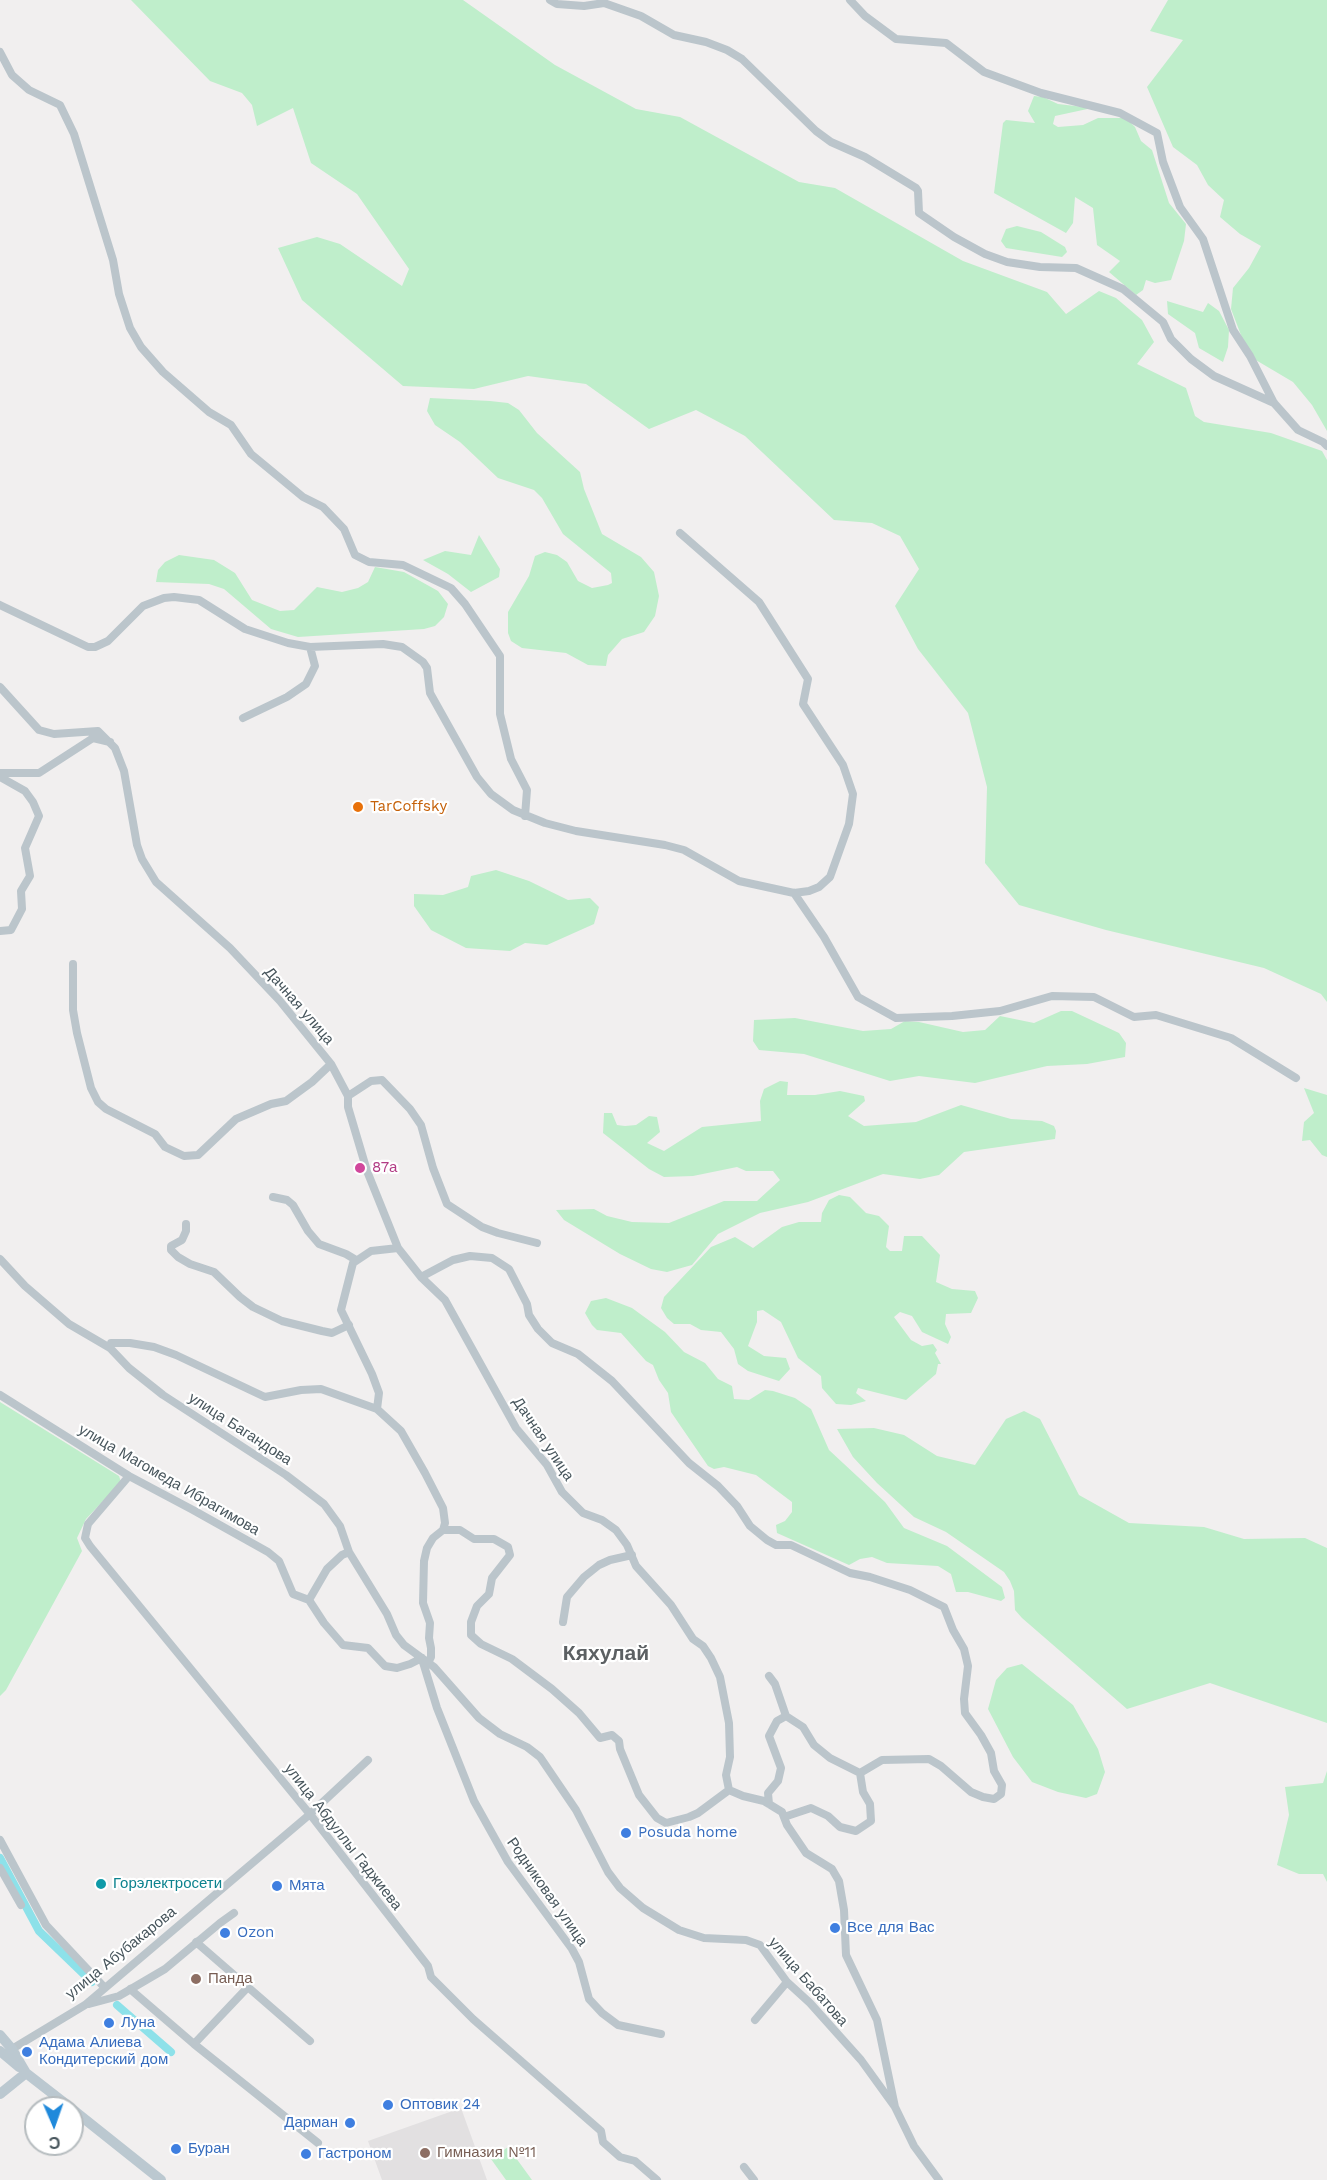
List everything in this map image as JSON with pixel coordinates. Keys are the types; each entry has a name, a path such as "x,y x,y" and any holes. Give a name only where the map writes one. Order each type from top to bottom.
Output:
{"main road":[{"path":"0,2036 4,2053 56,2096"},
{"path":"0,2094 26,2073"},
{"path":"84,2118 161,2180"}],"street":[{"path":"550,0 557,4 584,6 604,3 641,16 674,35 706,42 727,50 742,59 816,131 831,142 865,158 916,188 919,213 954,237 985,254 1007,262 1040,267 1076,268 1123,289 1163,322 1171,339 1191,359 1214,376 1274,403"},
{"path":"850,0 864,16 896,39 946,43 984,72 1041,93 1120,113 1157,133 1163,162 1180,207 1203,239 1233,330 1250,356 1274,403 1298,430 1327,446"},
{"path":"0,52 12,75 29,90 60,105 65,115 86,169 130,328 141,347 163,372 209,412 231,425 251,454 269,470 303,497 323,507 345,529 355,555 369,561 403,565 451,588 465,604 500,656 500,714 511,759 527,789 525,816"},
{"path":"0,604 80,644 95,647 108,642 143,606 164,598 186,597 206,603 233,622 254,632 288,643 310,647 392,645 402,647 418,657 427,668 430,693 477,777 503,804 525,816 545,823 684,850 739,881 794,893 809,891 819,887 830,877 849,824 854,794 843,765 803,704 808,679 759,602 680,533"},
{"path":"243,718 287,697 306,684 315,666 310,647"},
{"path":"0,687 39,730 54,734 98,731 111,743"},
{"path":"0,775 39,773 93,738 111,743"},
{"name":"Дачная улица","path":"111,743 124,771 137,845 142,859 156,882 230,948 280,1001 331,1064 348,1096 348,1107 367,1171 398,1248 421,1277 445,1300 516,1428 547,1465 562,1492 583,1514 602,1520 616,1530 627,1545 636,1566 671,1605 693,1639 703,1646 711,1658 720,1677 730,1738 726,1775 729,1790"},
{"path":"0,775 25,791 39,816 25,848 30,876 21,891 22,909 11,930 0,931"},
{"path":"794,893 824,937 858,997 896,1018 1000,1011 1052,996 1094,997 1134,1017 1156,1015 1231,1038 1296,1078"},
{"path":"72,964 73,1010 77,1033 91,1088 98,1102 106,1109 154,1134 165,1147 184,1156 198,1155 236,1119 271,1104 286,1101 312,1082 331,1064"},
{"path":"348,1096 371,1081 382,1080 410,1109 421,1125 433,1168 447,1204 482,1227 537,1243"},
{"path":"273,1197 287,1200 293,1205 308,1231 319,1244 356,1260"},
{"path":"186,1224 182,1240 171,1246 171,1250 190,1264 214,1272 253,1307 282,1321 332,1333 349,1325"},
{"path":"377,1409 379,1393 341,1310 349,1274 356,1260 371,1251 398,1248"},
{"path":"421,1277 453,1260 470,1256 492,1258 509,1269 529,1315 538,1329 552,1343 578,1354 612,1381 689,1463 718,1486 737,1506 750,1526 767,1540 776,1545 791,1545 850,1573 910,1590 944,1607 964,1649 968,1666 964,1699 965,1713 991,1753 994,1771 1002,1785 1001,1794 994,1799 971,1792 941,1766 929,1759 882,1760 860,1773"},
{"name":"улица Багандова","path":"0,1259 25,1286 69,1324 110,1348 138,1375 172,1402 324,1504 340,1526 349,1552 387,1614 396,1635 404,1645 425,1660"},
{"path":"110,1348 111,1343 154,1347 265,1397 301,1390 321,1389 377,1409 401,1431 444,1508 446,1523 443,1530 433,1538 427,1548 424,1561 423,1604 430,1623 431,1648 431,1657 425,1660"},
{"name":"улица Магомеда Ибрагимова","path":"0,1395 129,1476 268,1552 279,1561 293,1594 309,1600 324,1623 343,1645 368,1648 385,1666 397,1668 425,1660"},
{"name":"улица Абдуллы Гаджиева","path":"129,1476 87,1524 85,1538 309,1815 428,1966 431,1977 473,2019 601,2132 603,2142 620,2157 635,2161 657,2180"},
{"path":"443,1530 460,1530 474,1539 494,1539 508,1547 510,1555 492,1578 489,1594 477,1606 471,1622 471,1635 481,1644 512,1659 552,1689 579,1713 600,1738 612,1735 619,1741 620,1749 639,1795 657,1818 666,1823 689,1817 729,1790 770,1804 782,1812 806,1853 832,1869 839,1881 844,1910 846,1955 877,2020 895,2107"},
{"path":"309,1600 327,1569 342,1555 349,1552"},
{"path":"563,1622 567,1598 584,1577 599,1565 632,1555"},
{"name":"улица Бабатова","path":"425,1660 479,1718 500,1734 527,1747 540,1757 576,1810 608,1872 631,1898 661,1920 692,1935 713,1940 753,1942 764,1950 787,1982 810,2003 861,2060 895,2107 914,2146 939,2180"},
{"name":"Родниковая улица","path":"425,1660 437,1708 474,1801 508,1862 572,1949 579,1962 589,1999 618,2025 662,2034"},
{"path":"769,1676 775,1684 786,1716 803,1727 814,1745 830,1758 860,1773"},
{"path":"770,1804 768,1793 778,1782 781,1768 769,1736 777,1721 786,1716"},
{"name":"улица Абубакарова","path":"4,2053 85,2005 309,1815 368,1760"},
{"path":"784,1817 811,1808 828,1816 840,1827 856,1831 871,1821 870,1804 863,1792 860,1773"},
{"path":"0,1840 46,1925 105,1988"},
{"path":"0,1868 21,1905"},
{"path":"85,2005 119,1996 165,1969 234,1913"},
{"path":"196,1942 310,2041"},
{"path":"755,2020 787,1982"},
{"path":"194,2044 248,1987"},
{"path":"130,1989 194,2044 318,2143"},
{"path":"744,2167 754,2180"}],"shaded area":[{"name":"Гимназия №11","path":"461,2108 487,2180 382,2180 368,2141"}],"green space":[{"path":"131,0 463,0 555,65 636,109 680,117 799,182 835,188 963,261 1047,292 1066,314 1099,291 1116,298 1142,320 1154,342 1137,364 1186,388 1195,416 1204,422 1271,433 1322,451 1327,460 1327,1002 1321,994 1264,968 1106,930 1019,905 985,863 987,787 968,713 918,649 895,606 919,569 900,536 872,523 834,520 745,436 696,410 649,429 586,384 528,376 474,389 403,386 302,300 278,248 317,237 340,244 402,286 409,269 357,194 311,163 293,108 257,126 252,105 242,93 210,81"},
{"path":"1168,0 1327,0 1327,431 1312,405 1293,382 1249,356 1231,309 1233,288 1249,268 1261,246 1240,234 1220,217 1224,200 1208,185 1197,165 1173,147 1147,87 1183,40 1150,31"},
{"path":"1034,96 1043,97 1058,104 1092,108 1055,116 1053,124 1058,127 1083,125 1098,118 1126,118 1135,127 1141,141 1152,150 1169,203 1186,224 1184,241 1171,280 1155,283 1146,280 1143,290 1136,295 1109,272 1120,261 1097,245 1093,208 1075,197 1073,223 1066,233 994,193 1003,123 1006,120 1035,123 1028,111"},
{"path":"1017,226 1041,232 1065,247 1067,252 1062,257 1006,248 1001,241 1006,229"},
{"path":"1167,301 1203,312 1208,303 1219,311 1229,330 1228,347 1223,362 1199,348 1195,333 1168,314"},
{"path":"430,398 508,403 519,410 537,433 580,472 584,489 602,534 641,557 654,572 659,596 655,616 644,632 622,639 608,655 606,666 588,665 566,653 522,648 511,641 508,633 508,612 529,576 535,556 545,552 557,555 567,562 578,581 592,588 612,583 611,573 563,534 542,498 534,490 498,478 460,442 435,425 427,411"},
{"path":"479,535 500,569 499,577 471,592 448,574 423,560 445,551 471,555"},
{"path":"179,555 214,560 235,573 252,600 280,611 294,610 317,587 342,592 358,588 368,582 375,567 404,572 438,591 448,604 444,617 435,626 424,629 298,637 271,629 224,589 209,584 156,582 158,570 165,562"},
{"path":"496,870 529,881 568,900 590,898 599,907 594,924 547,945 525,943 510,951 466,948 431,930 414,906 414,894 443,895 468,887 471,876"},
{"path":"1061,1011 1072,1011 1119,1033 1126,1043 1125,1057 1087,1064 1047,1066 975,1083 919,1076 890,1081 804,1054 759,1050 753,1041 754,1020 795,1018 863,1031 891,1029 905,1021 963,1032 985,1030 1000,1016 1034,1023"},
{"path":"780,1081 788,1082 787,1095 815,1095 840,1091 864,1096 865,1101 848,1116 864,1126 916,1122 961,1105 1011,1119 1042,1121 1054,1126 1055,1139 964,1152 939,1175 920,1179 883,1174 808,1202 760,1213 718,1234 692,1265 667,1272 651,1269 620,1254 564,1220 556,1210 594,1209 607,1216 632,1222 669,1223 724,1201 757,1201 780,1180 773,1171 746,1171 737,1167 693,1176 664,1177 649,1169 603,1133 604,1113 612,1113 617,1125 625,1126 636,1125 649,1116 657,1117 660,1132 647,1143 664,1151 702,1127 761,1121 760,1101 764,1089"},
{"path":"1304,1088 1327,1095 1327,1157 1322,1155 1310,1140 1302,1141 1304,1122 1314,1113"},
{"path":"839,1195 850,1197 866,1213 879,1216 889,1226 886,1247 890,1251 902,1251 904,1236 922,1236 940,1255 936,1282 952,1289 975,1291 978,1298 971,1313 946,1314 945,1324 951,1337 948,1344 922,1332 912,1316 900,1312 894,1317 911,1340 922,1346 933,1344 941,1364 938,1364 936,1374 906,1400 858,1388 856,1393 866,1401 851,1405 836,1404 822,1388 821,1376 798,1358 781,1322 763,1310 757,1311 757,1322 748,1346 764,1356 786,1358 790,1369 779,1381 748,1371 738,1364 734,1349 721,1332 701,1330 690,1324 674,1324 661,1308 664,1297 711,1247 735,1237 753,1248 782,1227 799,1222 821,1222 822,1213 829,1200"},
{"path":"606,1298 632,1308 665,1332 684,1352 705,1363 718,1379 732,1386 734,1399 749,1400 765,1390 773,1391 795,1398 811,1409 829,1450 885,1502 904,1528 947,1546 1002,1587 1005,1598 1001,1601 968,1592 956,1592 951,1574 938,1566 887,1563 872,1557 860,1559 849,1565 777,1533 776,1525 785,1521 792,1512 792,1502 756,1475 724,1467 714,1469 708,1466 671,1412 668,1393 653,1365 646,1361 621,1333 597,1330 592,1325 585,1313 591,1301"},
{"path":"0,1402 119,1476 121,1482 86,1519 77,1538 82,1551 6,1690 0,1696"},
{"path":"1024,1411 1040,1419 1079,1495 1129,1523 1204,1527 1244,1539 1305,1538 1327,1548 1327,1723 1210,1683 1127,1709 1022,1618 1015,1610 1014,1591 1004,1572 946,1532 914,1517 853,1457 837,1429 874,1428 904,1435 937,1456 975,1465 1006,1419"},
{"path":"1022,1664 1073,1705 1098,1749 1105,1772 1097,1794 1086,1798 1058,1792 1032,1782 1013,1757 988,1709 996,1680 1007,1668"},
{"path":"1327,1771 1327,1882 1323,1874 1299,1874 1277,1865 1289,1815 1285,1787 1323,1783"},
{"path":"508,2147 532,2180 506,2180 491,2159"}],"waterway":[{"path":"0,1858 39,1931 92,1982"},
{"path":"117,2005 171,2052"}],"place":[{"name":"TarCoffsky","path":"358,807"},
{"name":"87а","path":"360,1168"},
{"name":"Posuda home","path":"626,1833"},
{"name":"Горэлектросети","path":"101,1884"},
{"name":"Мята","path":"277,1886"},
{"name":"Все для Вас","path":"835,1928"},
{"name":"Ozon","path":"225,1933"},
{"name":"Панда","path":"196,1979"},
{"name":"Луна","path":"109,2023"},
{"name":"Адама Алиева Кондитерский дом","path":"27,2052"},
{"name":"Оптовик 24","path":"388,2105"},
{"name":"Дарман","path":"350,2123"},
{"name":"Буран","path":"176,2149"},
{"name":"Гимназия №11","path":"425,2153"},
{"name":"Гастроном","path":"306,2154"}],"district":[{"name":"Кяхулай","path":"606,1654"}]}
